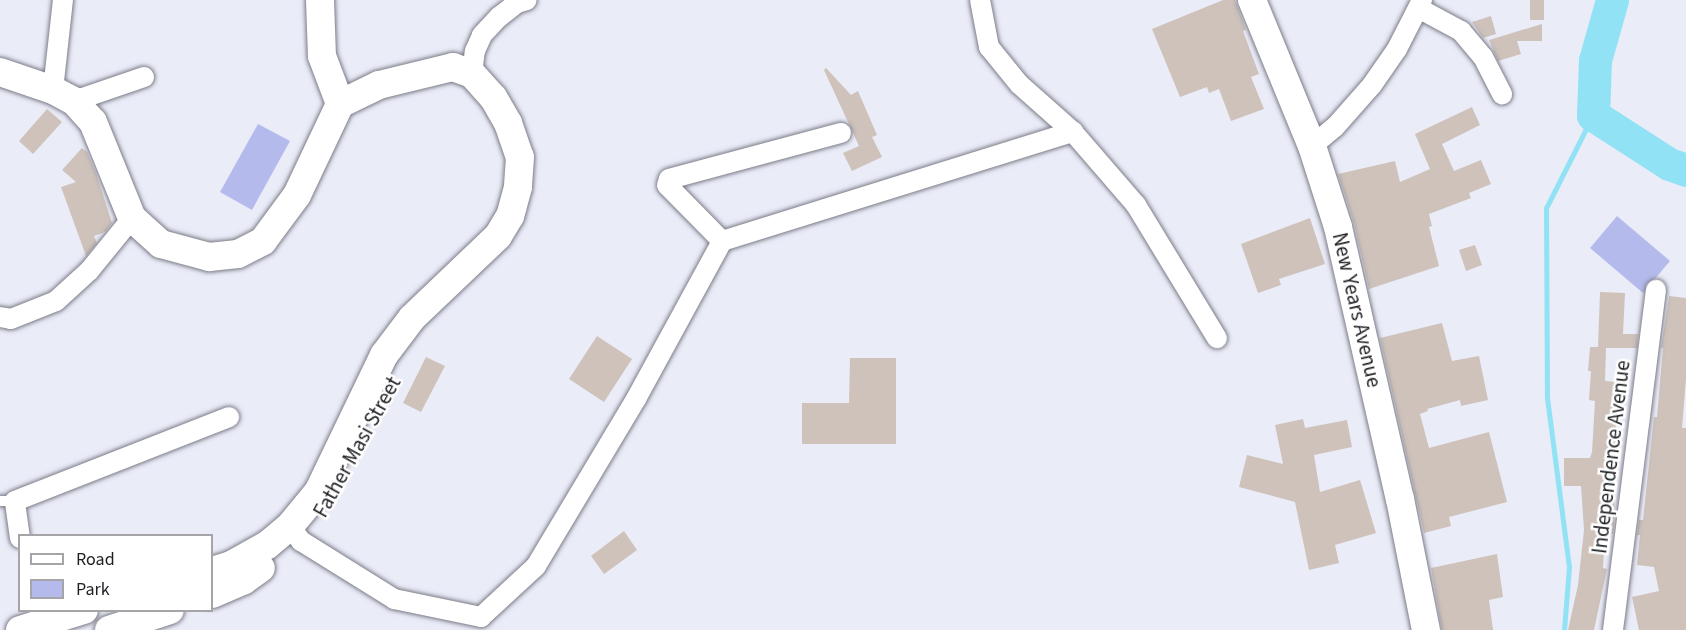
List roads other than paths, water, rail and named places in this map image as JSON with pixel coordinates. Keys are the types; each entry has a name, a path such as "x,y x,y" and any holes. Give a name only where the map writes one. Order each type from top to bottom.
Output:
{"street":[{"path":"63,0 63,95"},
{"path":"320,0 322,56 340,104"},
{"path":"0,72 63,95 93,123 132,218 161,244 209,257 238,254 263,241 297,195 340,104 380,85 429,70 453,67 472,74 475,51 482,35 499,17 517,3 527,0"},
{"path":"980,0 989,47 1019,84 1072,132 1136,205 1216,338"},
{"name":"New Years Avenue","path":"1252,0 1312,146 1338,227 1400,499 1426,630"},
{"path":"1312,146 1335,127 1372,85 1398,50 1421,4 1461,31 1483,57 1502,94"},
{"name":"Father Masi Street","path":"213,594 243,580 295,533 318,492 384,355 412,318 498,236 510,216 518,187 520,157 508,123 493,97 472,74"},
{"path":"63,95 144,77"},
{"path":"295,533 394,599 481,617 536,566 636,399 722,241 1072,132"},
{"path":"722,241 667,185 669,179 841,133"},
{"path":"0,317 11,319 56,301 89,271 132,218"},
{"name":"Independence Avenue","path":"1613,630 1656,290"},
{"path":"19,534 8,501 229,417"},
{"name":"Father Masi Street","path":"213,571 231,565 295,533"},
{"path":"27,625 76,612"},
{"path":"110,630 158,617"}],"waterway":[{"path":"1612,0 1595,60 1593,115 1669,164 1686,170"},
{"path":"1564,630 1569,567 1547,398 1546,208 1593,115"}]}
